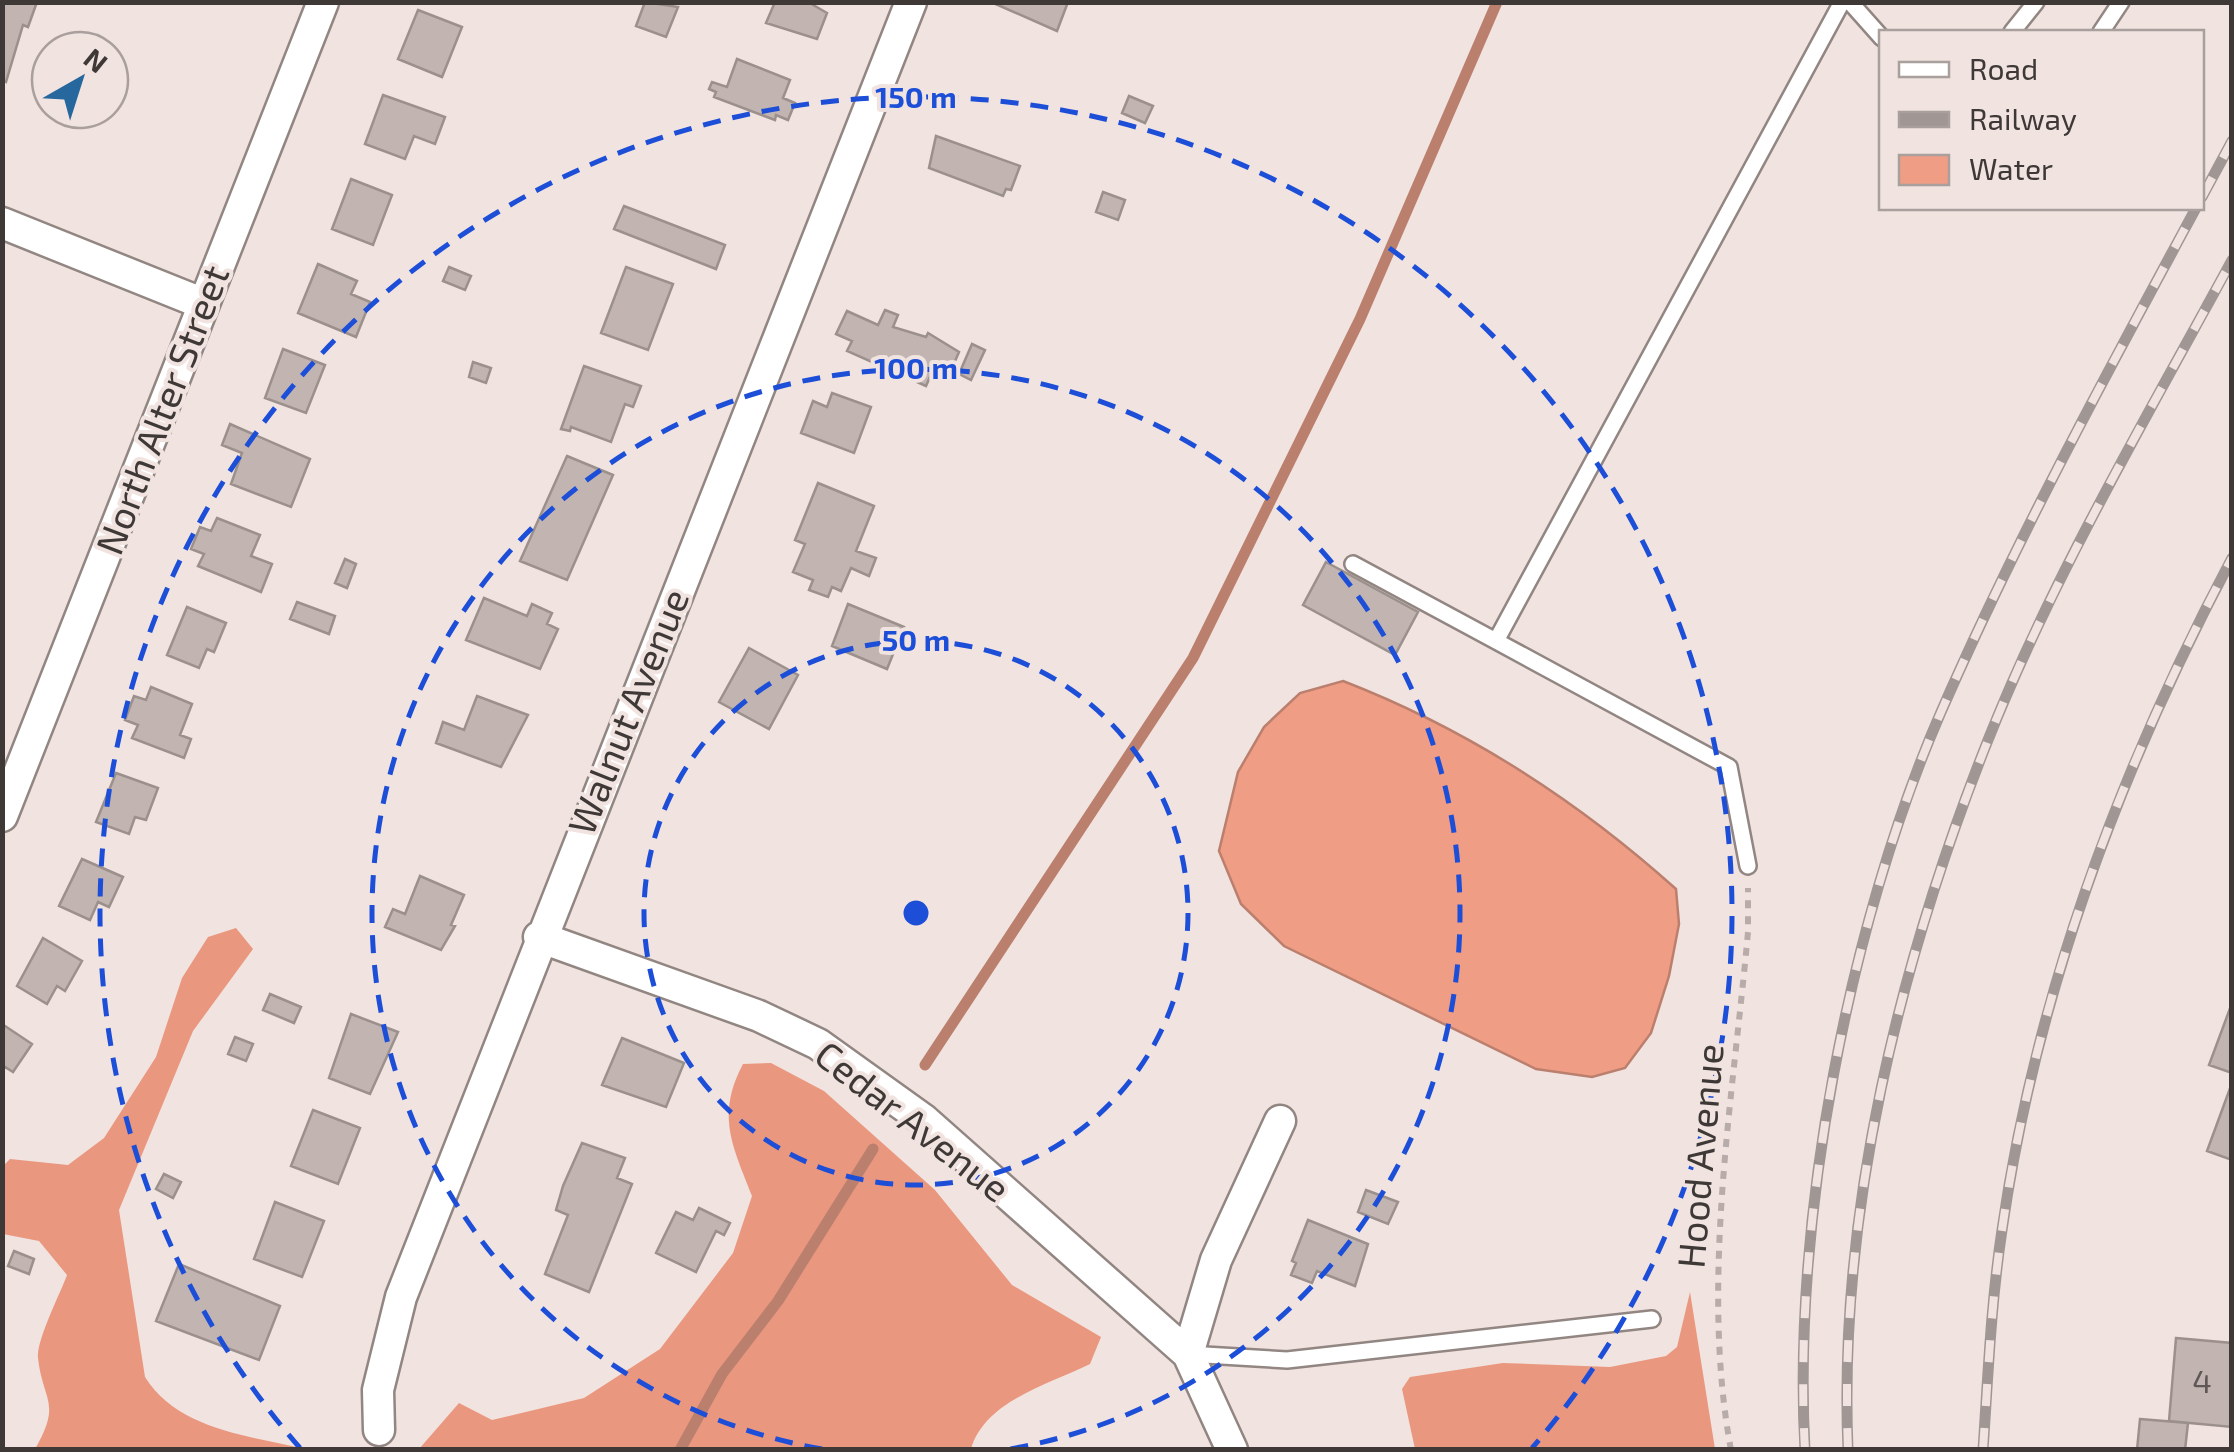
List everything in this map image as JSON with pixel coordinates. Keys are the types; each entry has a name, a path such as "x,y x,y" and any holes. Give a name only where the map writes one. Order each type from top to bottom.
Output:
{"street":[{"name":"North Alter Street","path":"2,816 323,2"},
{"name":"Walnut Avenue","path":"379,1430 378,1390 400,1296 911,2"},
{"path":"2,223 204,304"},
{"name":"Cedar Avenue","path":"539,937 759,1016 818,1044 924,1120 1188,1354"},
{"path":"1232,1450 1188,1354 1216,1260 1280,1122"}],"lane":[{"path":"1496,641 1846,2 1879,35"},
{"path":"2014,30 2036,2"},
{"path":"2102,30 2121,2"},
{"path":"1354,564 1729,766 1748,866"},
{"path":"1188,1354 1287,1360 1652,1319"}],"path":[{"name":"Hood Avenue","path":"1731,1450 1720,1388 1716,1322 1748,932 1748,866"}],"shaded area":[{"path":"236,928 253,949 193,1031 119,1210 145,1377 159,1394 195,1419 238,1434 305,1449 35,1449 49,1411 38,1350 67,1275 39,1241 3,1234 3,1166 10,1159 68,1165 104,1138 156,1057 182,978 208,937"},
{"path":"771,1063 824,1091 935,1190 1012,1285 1101,1337 1090,1364 1004,1406 978,1432 971,1449 419,1449 459,1403 492,1420 584,1398 660,1349 733,1253 752,1196 733,1145 730,1099 743,1064"},
{"path":"1690,1292 1715,1449 1415,1449 1402,1389 1410,1377 1503,1363 1610,1367 1666,1356 1677,1347"}],"water":[{"path":"1343,681 1434,721 1519,770 1600,826 1676,889 1679,924 1669,976 1651,1033 1625,1068 1592,1077 1536,1069 1284,946 1241,904 1219,851 1238,772 1264,727 1300,693"}],"building":[{"path":"2,2 37,2 28,27 23,25 6,82 2,80"},
{"path":"645,2 678,7 666,37 636,26"},
{"path":"775,2 808,2 827,13 817,39 766,23"},
{"path":"991,2 1068,2 1057,31"},
{"path":"418,10 462,27 442,77 398,59"},
{"path":"737,59 790,80 783,98 795,103 788,120 776,115 775,120 714,97 716,92 709,89 712,82 727,87"},
{"path":"383,95 445,117 435,144 414,136 405,159 365,144"},
{"path":"1129,96 1153,106 1145,123 1122,113"},
{"path":"936,136 1020,166 1011,190 1006,189 1003,196 929,168"},
{"path":"351,179 392,195 373,245 332,229"},
{"path":"1103,192 1125,200 1118,220 1096,212"},
{"path":"624,206 725,245 716,269 614,229"},
{"path":"318,264 357,281 351,294 370,302 356,337 298,313"},
{"path":"449,267 471,276 465,290 443,281"},
{"path":"626,267 673,284 648,350 601,333"},
{"path":"885,310 898,315 893,327 926,337 928,333 959,352 948,377 933,370 926,386 847,351 852,341 836,334 847,311 878,325"},
{"path":"972,344 985,350 971,380 959,374"},
{"path":"283,349 325,365 306,413 265,398"},
{"path":"473,362 491,368 486,383 469,377"},
{"path":"584,366 641,386 633,407 625,404 611,442 571,427 570,431 561,429"},
{"path":"832,393 871,407 854,453 801,433 813,401 827,407"},
{"path":"230,424 310,459 291,507 231,484 242,453 222,445"},
{"path":"567,456 613,475 567,580 520,561"},
{"path":"818,483 874,506 856,551 876,558 869,576 851,568 841,591 832,587 828,597 809,590 813,580 793,572 805,544 795,540"},
{"path":"217,518 260,535 251,556 272,564 261,592 198,566 204,554 191,549 200,527 211,531"},
{"path":"345,559 356,564 347,588 335,583"},
{"path":"1326,562 1418,612 1395,655 1303,605"},
{"path":"484,598 527,616 532,604 552,613 547,624 558,629 540,669 466,640"},
{"path":"297,602 335,616 329,634 290,619"},
{"path":"848,604 904,627 887,669 832,646"},
{"path":"187,607 226,623 214,652 207,649 199,668 167,655"},
{"path":"749,648 798,675 769,729 719,702"},
{"path":"151,687 192,704 180,735 191,739 184,758 132,738 138,725 125,720 134,696 146,700"},
{"path":"477,696 528,715 501,767 436,743 443,722 464,730"},
{"path":"116,773 158,788 146,820 135,817 129,834 96,822"},
{"path":"82,859 123,877 109,907 98,902 90,920 59,906"},
{"path":"420,876 464,895 451,925 455,926 441,950 385,927 393,909 405,914"},
{"path":"43,938 82,961 65,991 57,986 47,1004 17,986"},
{"path":"270,994 301,1007 294,1023 263,1010"},
{"path":"2232,1003 2232,1073 2209,1065"},
{"path":"351,1014 398,1032 370,1094 329,1078"},
{"path":"2,1024 32,1044 13,1072 5,1067 2,1071"},
{"path":"235,1037 253,1044 246,1061 228,1054"},
{"path":"622,1038 684,1063 666,1107 602,1085"},
{"path":"2232,1083 2232,1160 2207,1151"},
{"path":"313,1110 360,1128 338,1184 291,1166"},
{"path":"582,1143 625,1158 617,1178 632,1184 589,1292 545,1274 568,1215 556,1210"},
{"path":"164,1174 181,1182 173,1198 156,1189"},
{"path":"1366,1190 1398,1202 1388,1224 1358,1212"},
{"path":"275,1202 324,1221 302,1277 254,1259"},
{"path":"699,1208 730,1223 724,1235 716,1231 696,1272 656,1253 676,1212 693,1220"},
{"path":"1308,1220 1368,1244 1355,1286 1317,1271 1312,1283 1291,1275 1296,1263 1292,1261"},
{"path":"14,1251 34,1259 29,1274 8,1266"},
{"path":"179,1264 280,1306 259,1360 156,1321"},
{"path":"2176,1338 2232,1343 2232,1427 2169,1421"},
{"path":"2140,1419 2188,1423 2185,1450 2137,1450"}],"waterway":[{"path":"925,1065 1193,658 1360,319 1497,2"},
{"path":"680,1450 722,1374 778,1301 873,1149"}],"railway":[{"path":"2204,193 2232,141"},
{"path":"1805,1450 1803,1361 1818,1171 1854,978 1879,884 1908,795 1970,648 2063,457 2195,210"},
{"path":"1848,1450 1853,1269 1865,1178 1902,998 1928,910 1988,740 2042,617 2232,260"},
{"path":"1983,1450 2002,1230 2017,1142 2060,969 2119,801 2191,638 2232,558"}]}
